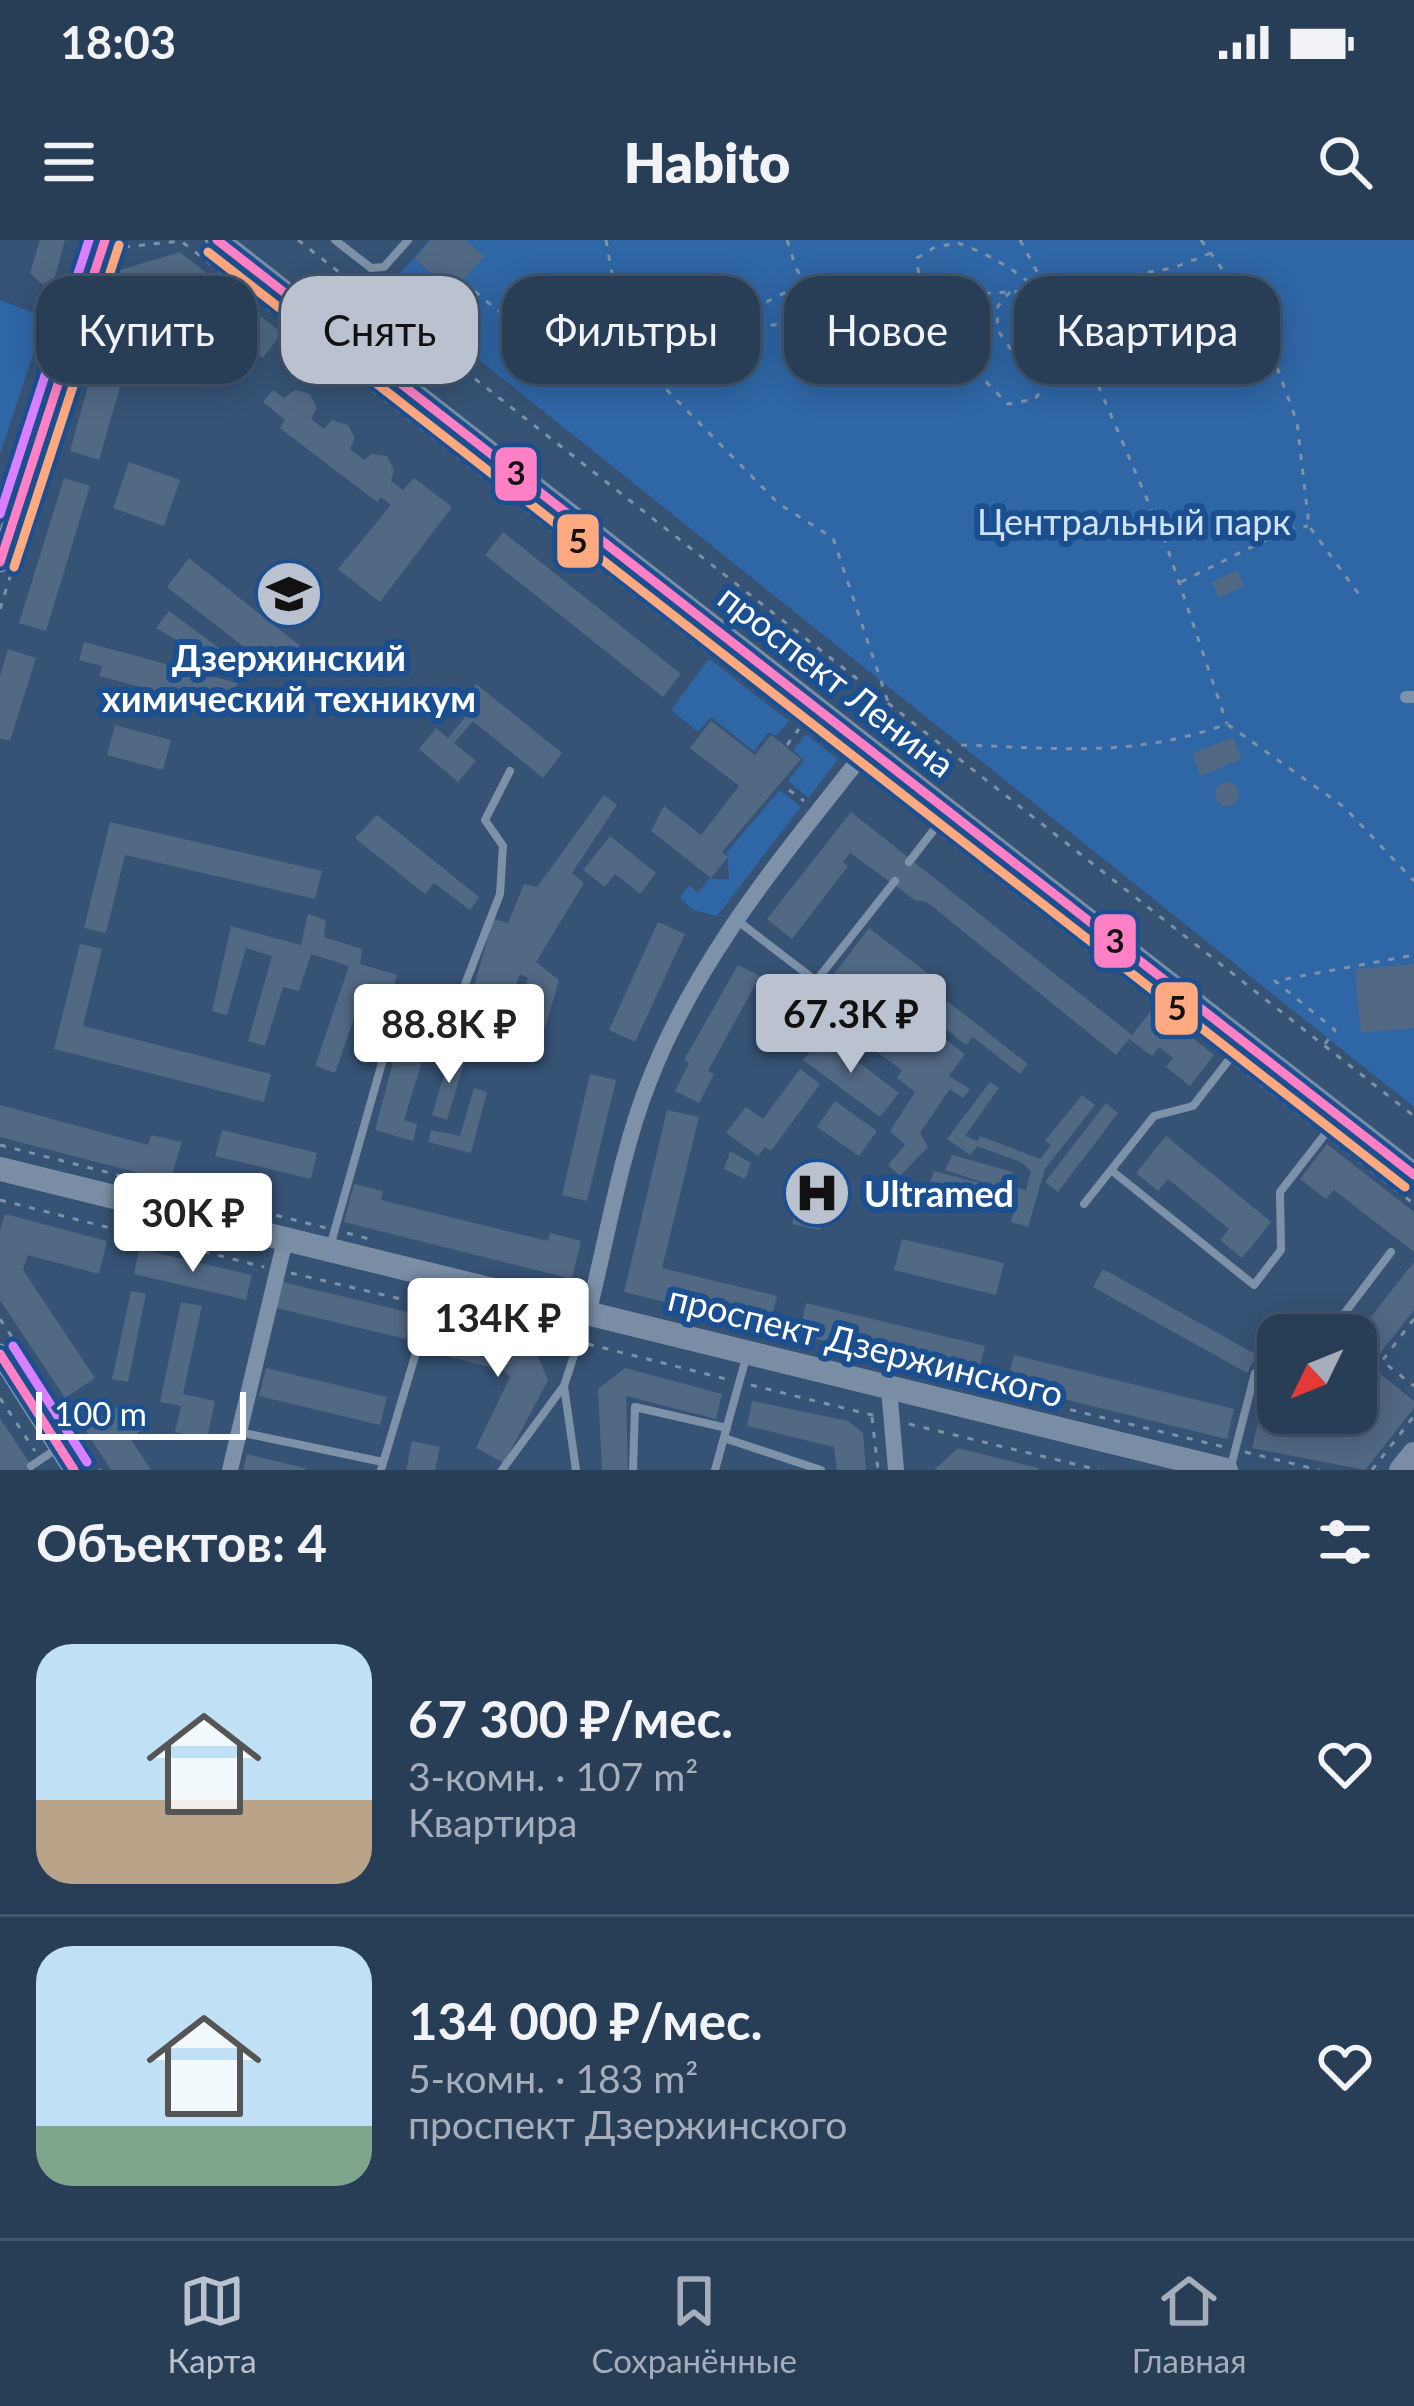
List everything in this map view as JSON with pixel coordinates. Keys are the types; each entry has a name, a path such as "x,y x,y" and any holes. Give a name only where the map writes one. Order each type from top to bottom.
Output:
{"main road":[{"name":"проспект Ленина","path":"217,240 861,758 1414,1175"},
{"name":"проспект Дзержинского","path":"0,1169 285,1240 332,1240 438,1277 889,1388 1230,1463"},
{"path":"1401,1470 1414,1454"}],"street":[{"path":"0,562 105,240"},
{"path":"588,1314 645,1089 702,970 735,918 861,758"},
{"path":"230,1470 285,1240"},
{"path":"0,1354 44,1458 74,1470"},
{"path":"889,1388 896,1470"}],"lane":[{"path":"335,240 371,268 384,267 408,240"},
{"path":"332,1240 400,999 457,1005 500,894 503,845 485,820 511,771"},
{"path":"909,862 942,821"},
{"path":"735,918 816,981 895,881"},
{"path":"1084,1204 1154,1116 1193,1106 1243,1042"},
{"path":"1111,1170 1254,1285 1281,1250 1280,1192 1339,1116"},
{"path":"1344,1314 1391,1252"},
{"path":"239,1432 382,1466 438,1277"},
{"path":"502,1470 564,1386 588,1314"},
{"path":"715,1470 748,1353"},
{"path":"1230,1463 1257,1373"},
{"path":"564,1386 576,1470"},
{"path":"633,1470 635,1407 725,1433 821,1470"}],"path":[{"path":"128,250 182,240 942,821 1414,1204"},
{"path":"298,240 1414,1117"},
{"path":"605,240 612,276"},
{"path":"787,240 802,276"},
{"path":"1020,240 1039,276"},
{"path":"1202,240 1228,276"},
{"path":"918,276 917,258 934,247 958,243 992,255 1019,276"},
{"path":"1127,276 1172,268 1211,253"},
{"path":"1010,292 998,306 997,329 1014,354"},
{"path":"990,295 1014,292"},
{"path":"478,293 502,316"},
{"path":"1280,375 1297,422 1309,526 1363,600"},
{"path":"990,383 1008,404 1035,399 1046,384"},
{"path":"661,384 778,504 833,538 888,702"},
{"path":"1097,384 1179,583 1227,724 1344,808 1414,881"},
{"path":"1179,583 1288,529 1309,526"},
{"path":"961,745 1120,750 1159,746 1227,724"},
{"path":"788,745 800,729"},
{"path":"789,790 804,801"},
{"path":"1324,1046 1335,1030 1275,981 1414,955"},
{"path":"0,1145 332,1240 379,1241"},
{"path":"0,1200 1099,1470"},
{"path":"0,1319 100,1470"},
{"path":"1414,1319 1382,1361 1414,1386"},
{"path":"822,1350 1230,1463 1319,1470"},
{"path":"0,1398 44,1458"},
{"path":"872,1415 878,1470"},
{"path":"1372,1470 1414,1416"}],"green space":[{"name":"Центральный парк","path":"429,240 1414,240 1414,1107 509,384 760,384 760,276 502,276 502,378 478,359 478,276 398,276"},
{"path":"0,300 36,314 36,345 0,455"},
{"path":"709,659 789,721 776,736 769,732 754,751 711,717 698,732 671,710"},
{"path":"806,734 838,759 809,798 788,781 804,760 793,750"},
{"path":"780,790 801,807 717,916 693,910 680,898 689,885 698,893 709,879 729,879 727,852"}],"building":[{"path":"40,240 65,240 55,276 36,278 30,273"},
{"path":"431,240 465,240 484,256 467,276 435,276 415,259"},
{"path":"180,252 210,276 118,276 120,270"},
{"path":"257,313 281,332 263,358 257,353"},
{"path":"89,384 121,384 99,460 70,451"},
{"path":"273,390 284,398 295,390 310,394 317,408 311,419 324,429 332,420 348,425 355,438 350,449 364,460 372,454 387,456 394,470 391,481 403,490 414,478 452,507 380,602 338,569 391,505 381,497 377,502 280,428 285,420 263,402"},
{"path":"129,462 180,480 164,526 113,508"},
{"path":"64,478 90,486 46,631 19,623"},
{"path":"503,532 681,674 663,697 485,555"},
{"path":"189,558 303,648 281,676 167,587"},
{"path":"1237,570 1244,586 1219,598 1212,582"},
{"path":"169,611 234,659 226,669 156,628"},
{"path":"84,642 237,683 233,701 191,690 189,700 99,676 102,666 79,660"},
{"path":"8,649 36,658 10,741 0,738 0,676"},
{"path":"476,684 562,753 543,778 473,721 454,743 476,761 458,782 419,749 436,728 448,738 466,716 457,708"},
{"path":"711,721 755,755 771,735 801,759 722,852 728,857 711,878 651,831 664,806 701,835 739,786 690,748"},
{"path":"115,725 171,740 163,770 107,755"},
{"path":"1233,737 1242,759 1201,776 1192,754"},
{"path":"1227,782 1239,794 1227,806 1215,794"},
{"path":"604,795 617,805 572,873 584,883 536,962 559,980 535,1062 504,1053 528,978 520,974 493,1047 482,1043 479,1049 429,1039 404,1120 417,1124 413,1141 375,1130 408,1006 466,1015 493,919 508,923 524,884 537,887"},
{"path":"851,812 1132,1035 1154,1007 1214,1055 1190,1086 1166,1067 1173,1058 1159,1047 1152,1056 1129,1039 1116,1055 927,902 915,900 850,853 843,862 848,866 792,939 767,919"},
{"path":"377,815 479,897 470,910 434,883 425,894 355,838"},
{"path":"110,822 322,871 315,899 125,855 106,933 84,928"},
{"path":"610,836 656,873 640,894 615,874 605,887 583,870"},
{"path":"308,914 326,920 324,937 362,949 360,964 397,975 384,1017 357,1010 335,1073 315,1066 349,966 311,954 299,991 283,987 265,1046 248,1041 272,956 246,948 227,1015 212,1011 231,926 301,945"},
{"path":"658,922 685,934 635,1042 609,1030"},
{"path":"869,928 947,988 922,1022 965,1054 949,1076 970,1089 963,1098 950,1089 920,1133 928,1147 900,1176 888,1165 905,1145 890,1131 915,1092 897,1078 902,1070 832,1020 819,1032 807,1024 822,990"},
{"path":"80,944 102,949 83,1026 271,1074 264,1102 54,1049"},
{"path":"1414,964 1414,1028 1361,1033 1355,969"},
{"path":"738,965 760,976 708,1071 714,1074 699,1103 675,1091 689,1063 684,1060"},
{"path":"947,1001 1028,1064 1020,1074 973,1037 966,1045 933,1019"},
{"path":"823,1035 899,1093 880,1117 803,1060"},
{"path":"451,1052 466,1057 447,1120 432,1115"},
{"path":"800,1069 820,1084 771,1151 765,1147 758,1156 726,1133 746,1107 763,1119"},
{"path":"590,1074 616,1080 587,1201 562,1195"},
{"path":"990,1082 999,1088 965,1136 978,1141 980,1136 1040,1159 1051,1145 1045,1141 1082,1095 1095,1105 1045,1169 1028,1227 1011,1222 1015,1207 930,1183 934,1171 1003,1189 945,1170 952,1155 1013,1172 1009,1186 1026,1190 1031,1171 1021,1162 977,1146 970,1155 947,1139"},
{"path":"474,1088 487,1092 471,1153 428,1142 431,1130 460,1136"},
{"path":"835,1101 877,1131 859,1156 817,1127"},
{"path":"1106,1103 1118,1113 1058,1192 1045,1182"},
{"path":"0,1105 148,1145 151,1135 182,1142 170,1181 0,1137"},
{"path":"667,1110 699,1117 662,1268 777,1296 769,1328 624,1292"},
{"path":"222,1130 317,1153 311,1179 215,1156"},
{"path":"1166,1136 1271,1222 1242,1258 1220,1240 1229,1229 1168,1179 1158,1191 1136,1173"},
{"path":"1327,1144 1414,1212 1414,1252 1334,1190 1326,1199 1300,1179"},
{"path":"730,1151 751,1163 745,1179 724,1169"},
{"path":"804,1168 837,1175 820,1230 792,1224"},
{"path":"354,1184 383,1191 381,1200 548,1241 550,1233 581,1241 572,1279 344,1222"},
{"path":"5,1214 107,1241 99,1274 28,1255 23,1270 95,1378 65,1398 0,1300 0,1231"},
{"path":"902,1239 1004,1263 996,1295 894,1270"},
{"path":"139,1249 252,1275 246,1300 134,1274"},
{"path":"1414,1262 1414,1310 1377,1357 1377,1314 1373,1314"},
{"path":"1103,1269 1257,1355 1247,1373 1093,1287"},
{"path":"282,1282 412,1313 406,1339 276,1308"},
{"path":"131,1291 146,1294 128,1382 112,1379"},
{"path":"181,1302 202,1306 183,1394 215,1401 207,1439 175,1432 181,1406 160,1402"},
{"path":"806,1303 985,1346 977,1378 799,1335"},
{"path":"438,1321 533,1345 548,1380 504,1463 476,1448 510,1377 504,1371 430,1352"},
{"path":"1014,1355 1234,1409 1227,1439 1006,1385"},
{"path":"266,1368 387,1397 380,1425 259,1396"},
{"path":"625,1368 722,1394 716,1419 626,1396 628,1470 602,1470 598,1389"},
{"path":"1377,1372 1414,1401 1414,1408 1365,1470 1252,1448 1257,1426 1257,1434 1377,1434"},
{"path":"752,1401 848,1421 863,1433 866,1470 837,1470 834,1447 747,1426"},
{"path":"123,1403 142,1430 130,1438 151,1470 111,1470 84,1428"},
{"path":"0,1418 34,1470 0,1470"},
{"path":"412,1441 440,1447 435,1470 406,1470"},
{"path":"958,1448 1038,1468 1038,1470 934,1470"},
{"path":"247,1454 305,1468 305,1470 243,1470"}],"transit line":[{"path":"0,514 89,240"},
{"name":"3","path":"0,562 105,240"},
{"name":"3","path":"217,240 1414,1175"},
{"name":"5","path":"14,567 119,245"},
{"name":"5","path":"208,252 1405,1187"},
{"path":"13,1346 87,1462"},
{"name":"3","path":"0,1354 74,1470"}],"place":[{"name":"Дзержинский химический техникум","path":"289,594"},
{"name":"Ultramed","path":"817,1193"}]}
